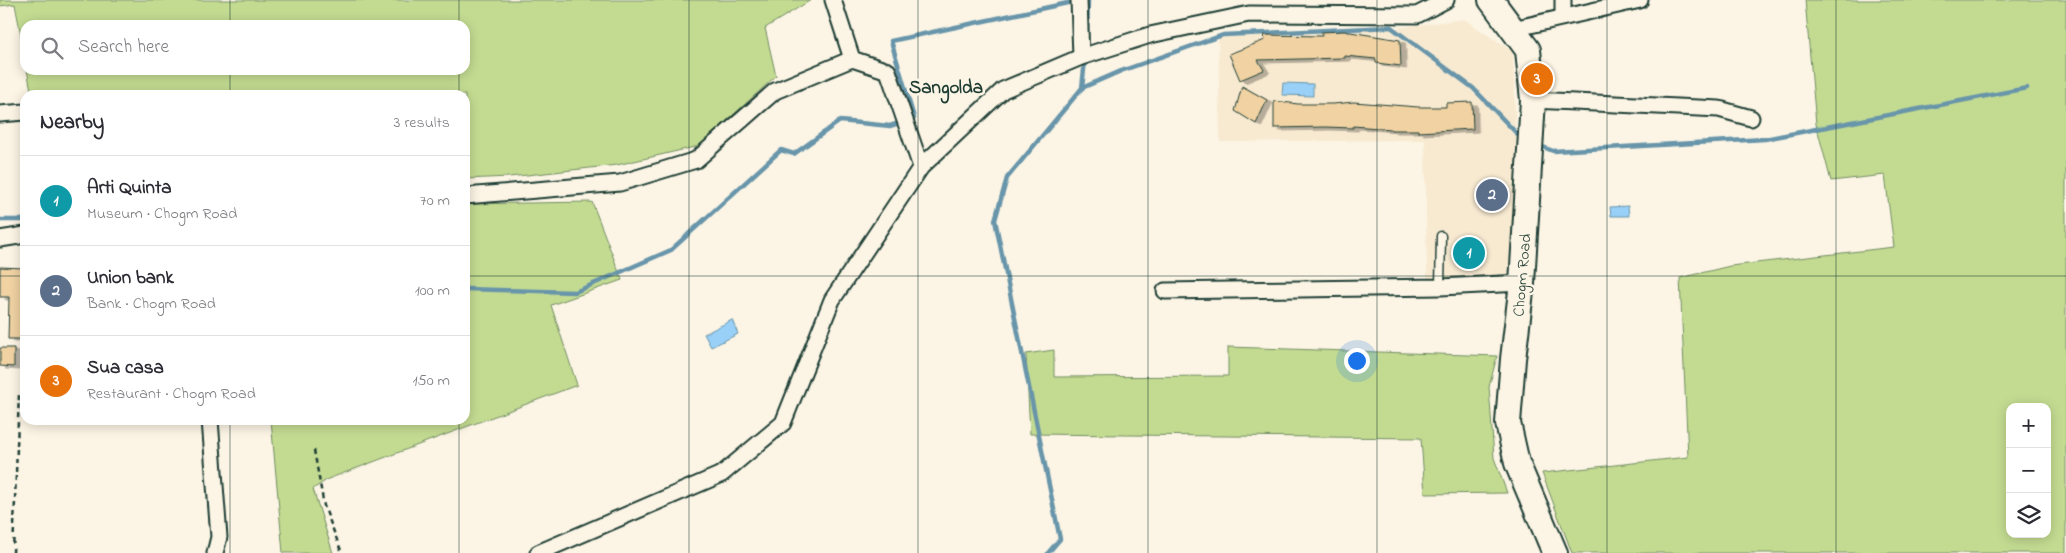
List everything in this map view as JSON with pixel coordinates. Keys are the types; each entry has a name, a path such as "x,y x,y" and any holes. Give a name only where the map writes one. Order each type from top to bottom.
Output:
{"main road":[{"name":"Chogm Road","path":"1491,0 1528,50 1533,100 1522,283 1508,423 1517,462 1555,553"}],"street":[{"path":"833,0 852,59"},
{"path":"1079,0 1081,57"},
{"path":"538,553 722,474 783,422 832,300 921,167 1003,90 1081,57 1150,35 1249,14 1417,15 1446,0"},
{"path":"1563,0 1563,18"},
{"path":"1513,29 1640,0"},
{"path":"470,196 620,183 696,160 775,91 852,59 888,72 921,167"},
{"path":"1533,100 1719,109 1751,118"},
{"path":"0,114 20,112"},
{"path":"0,238 20,236"},
{"path":"1165,291 1440,287 1522,283"},
{"path":"210,425 219,536 215,553"}],"lane":[{"path":"1440,287 1441,236"}],"path":[{"path":"13,553 19,394"},
{"path":"314,450 324,506 342,553"}],"shaded area":[{"path":"1464,19 1513,52 1516,139 1514,278 1427,278 1425,140 1220,142 1218,35 1387,29"}],"green space":[{"path":"0,0 811,0 765,28 776,76 699,146 617,165 509,177 470,179 470,90 31,90 28,75 470,75 470,20 20,20 20,30 15,4 0,6"},
{"path":"1805,0 2066,0 2066,553 1572,553 1542,473 1688,457 1680,278 1730,266 1894,247 1885,175 1831,181 1816,124"},
{"path":"592,202 622,280 551,305 577,385 328,479 313,489 333,553 283,553 271,425 470,425 470,204"},
{"path":"1228,347 1497,356 1489,387 1494,458 1507,493 1425,494 1421,438 1030,434 1026,354 1054,350 1054,377 1228,376"}],"water":[{"path":"1283,83 1313,84 1313,96 1282,95"},
{"path":"1628,206 1629,216 1611,216 1610,207"},
{"path":"732,320 738,334 711,347 704,334"}],"building":[{"path":"1344,31 1400,40 1401,66 1376,63 1376,59 1345,56 1345,58 1258,60 1264,70 1240,80 1229,54 1265,40 1264,35 1322,36 1321,32"},
{"path":"1242,86 1267,100 1256,124 1235,111"},
{"path":"1274,101 1298,104 1354,102 1418,107 1446,107 1446,103 1472,102 1473,129 1418,132 1418,130 1391,130 1353,126 1353,128 1274,128"},
{"path":"0,267 20,268 20,339 8,339 9,297 0,297"},
{"path":"0,348 14,348 14,367 0,366"}],"waterway":[{"path":"1087,34 1088,0"},
{"path":"470,289 575,292 671,250 781,150 794,154 840,121 890,126 914,118 891,41 1077,1"},
{"path":"1048,553 1060,539 995,220 1007,178 1082,88 1121,71 1223,35 1391,27 1473,88 1523,140"},
{"path":"1082,88 1085,60"},
{"path":"1538,145 1553,151 1765,139 2027,88"},
{"path":"0,220 20,220"}],"place":[{"name":"Sua casa","path":"1537,79"},
{"name":"Union bank","path":"1492,195"},
{"name":"Arti Quinta","path":"1469,253"}],"district":[{"name":"Sangolda","path":"946,86"}]}
